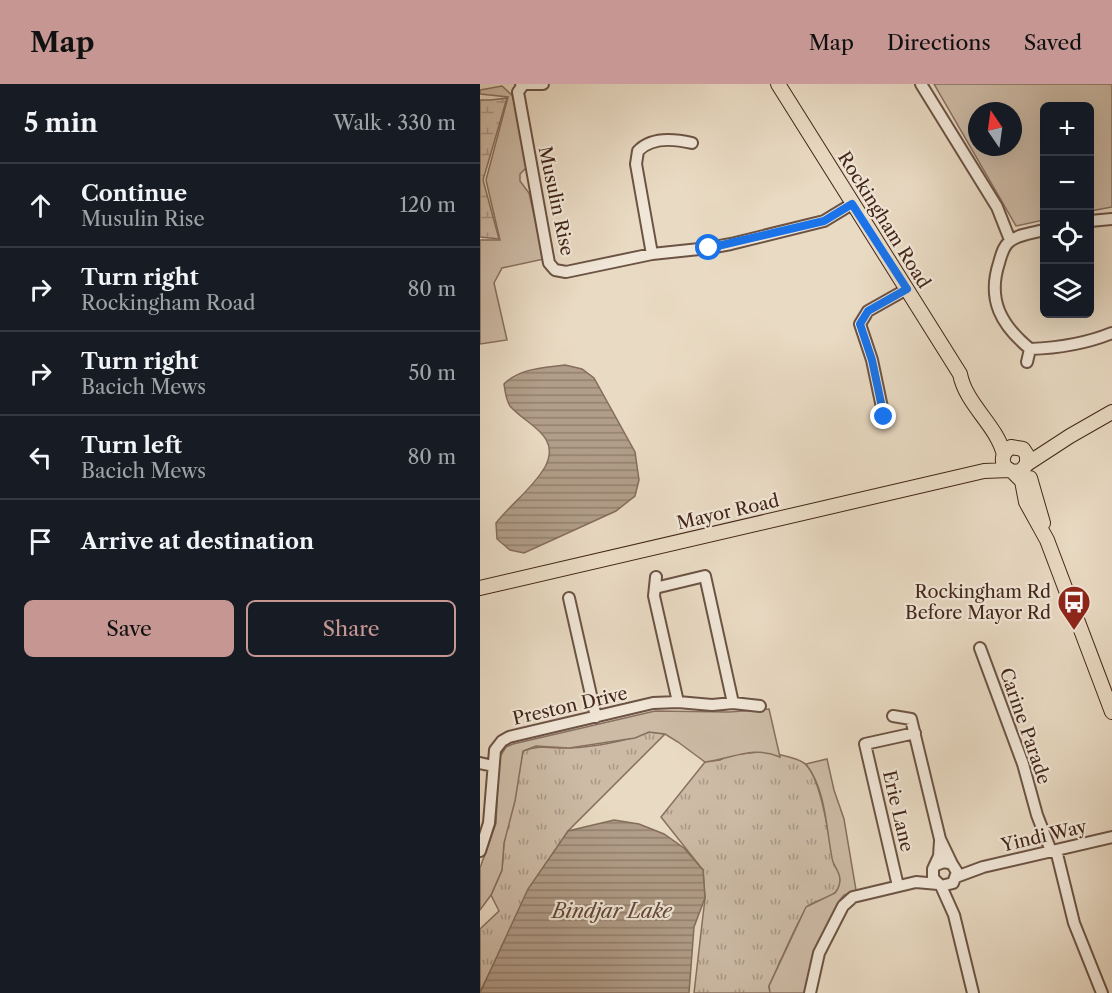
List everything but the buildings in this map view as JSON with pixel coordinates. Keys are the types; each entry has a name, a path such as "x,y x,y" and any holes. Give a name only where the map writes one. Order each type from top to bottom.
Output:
{"main road":[{"name":"Rockingham Road","path":"781,85 852,204 960,374 962,383 978,411 1011,458 1022,481 1029,509 1047,540"},
{"path":"1027,465 1070,436 1112,412"},
{"path":"1011,458 1070,436"},
{"name":"Rockingham Road","path":"1011,458 1027,455 1027,465 1047,540 1112,712"},
{"name":"Mayor Road","path":"480,588 984,471 1011,458"}],"street":[{"path":"522,85 543,84"},
{"name":"Musulin Rise","path":"522,85 518,92 531,158 532,180 549,263 555,270 566,272 652,254 731,244 824,221 852,204"},
{"path":"923,85 997,207 1010,240"},
{"path":"652,254 636,164 638,151 647,144 673,140 692,143"},
{"path":"1094,221 1112,219"},
{"path":"1040,231 1010,240 1004,247 994,280 994,296 1001,315 1018,339 1030,349 1062,348 1095,340 1112,333"},
{"path":"884,417 872,360 860,324 868,311 907,289"},
{"path":"1027,362 1030,349"},
{"path":"678,702 654,596 655,583 705,576 733,703"},
{"path":"569,598 596,717"},
{"name":"Carine Parade","path":"980,648 1023,764 1036,815 1039,854"},
{"name":"Preston Drive","path":"480,851 489,823 495,750 508,737 653,704 733,703 760,706"},
{"path":"893,716 911,719 949,877 954,915 973,993"},
{"name":"Erie Lane","path":"898,886 865,744 915,733"},
{"path":"480,763 493,766"},
{"name":"Carine Parade","path":"1036,815 1054,850 1074,923 1102,993"},
{"name":"Yindi Way","path":"810,993 819,953 843,906 853,897 916,882 949,877 1112,837"},
{"path":"940,839 939,856 934,867 933,878 949,877"},
{"name":"Yindi Way","path":"916,882 944,862 949,877"}],"green space":[{"path":"934,84 1112,84 1112,207 1094,210 1094,102 1040,102 1040,221 1016,226 976,156 1022,156 1022,102 968,102 968,143"},
{"path":"502,86 514,97 528,166 520,174 520,181 529,193 544,259 502,268 494,283 507,340 480,344 480,240 500,240 486,180 508,97 480,94 480,90"},
{"path":"507,98 483,180 499,239 480,237 480,100"},
{"path":"769,709 780,757 761,752 705,762 665,734 649,732 635,738 569,748 536,746 523,751 515,801 504,843 502,870 491,895 480,910 480,868 496,823 499,758 506,747 655,711 729,712"},
{"path":"649,732 665,734 568,831 480,992 480,929 499,911 491,895 502,870 504,843 523,751 541,747 570,748 600,745"},
{"path":"768,751 800,761 810,770 824,810 834,865 840,875 839,887 833,894 808,906 769,986 770,993 694,993 705,898 703,870 661,817 705,762 720,760 730,755"},
{"path":"827,759 844,819 856,890 844,895 840,900 813,956 806,993 770,993 769,986 806,907 835,893 840,883 832,858 818,785 806,764"}],"water":[{"path":"565,365 582,369 594,378 635,452 639,480 635,496 616,511 524,553 510,550 497,539 496,523 540,475 549,456 549,447 540,432 510,406 504,384 525,372"},
{"name":"Bindjar Lake","path":"614,820 639,824 664,834 684,848 703,870 705,898 694,927 689,993 480,993 528,889 568,831"}],"place":[{"name":"Rockingham Rd Before Mayor Rd","path":"1074,631"}],"route":[{"path":"709,248 824,221 852,204 907,289 868,311 860,324 872,360 884,417"}]}
